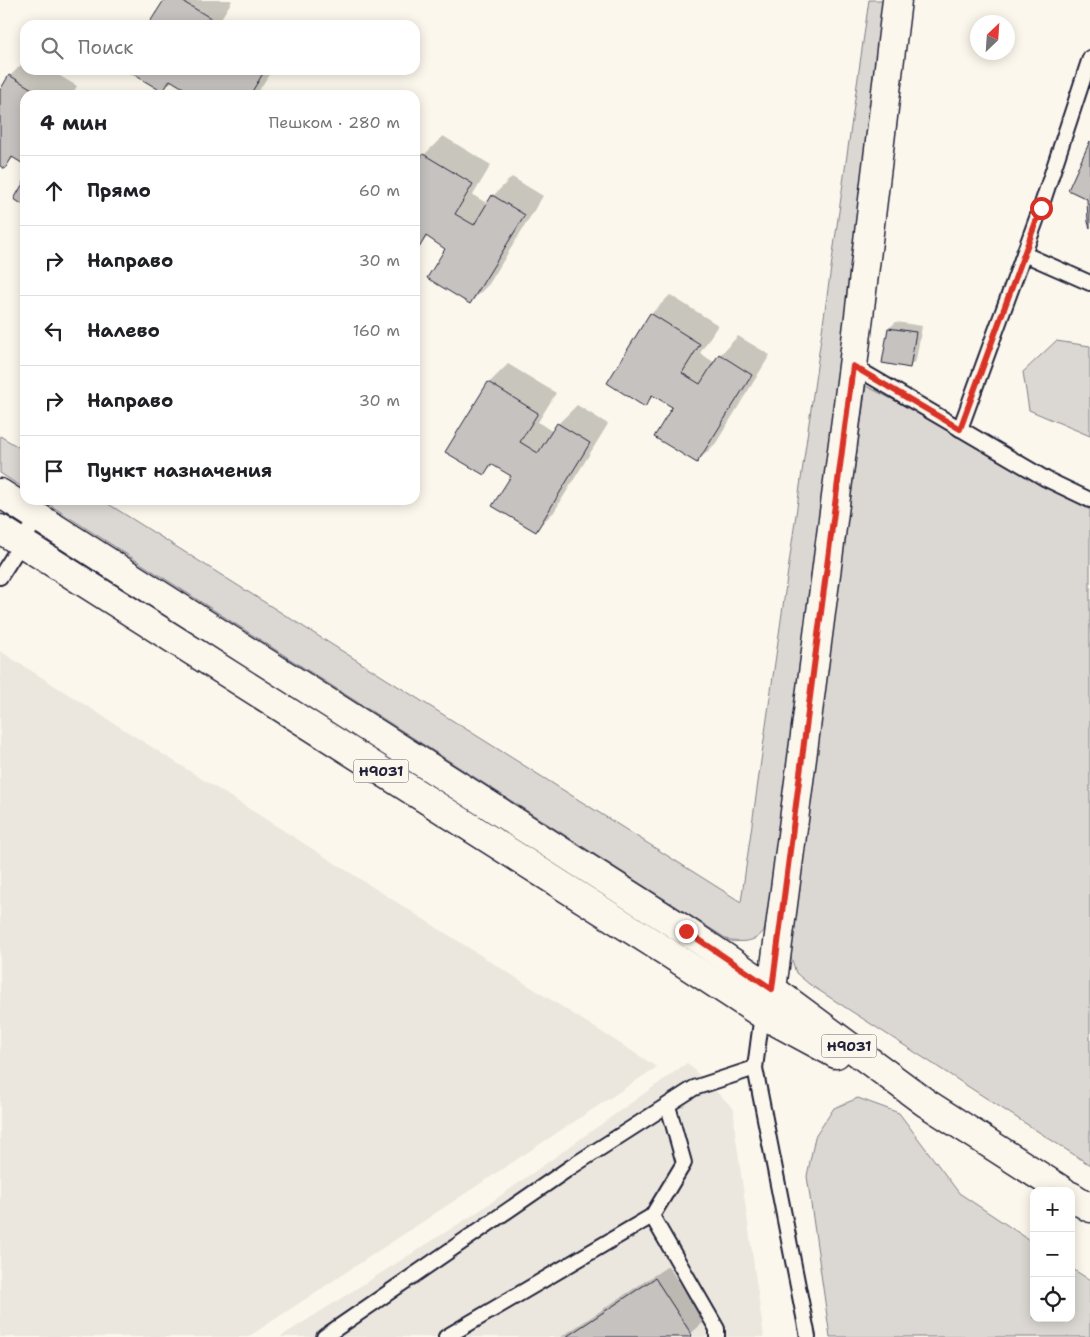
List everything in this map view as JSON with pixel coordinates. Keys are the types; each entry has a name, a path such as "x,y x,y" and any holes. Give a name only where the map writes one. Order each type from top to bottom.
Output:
{"main road":[{"path":"762,1014 772,989 853,366 897,0"},
{"name":"Н9031","path":"0,493 686,931 772,989 926,1103 1057,1187"},
{"name":"Н9031","path":"11,536 762,1014 926,1103"},
{"path":"1075,1199 1090,1208"}],"lane":[{"path":"960,429 1041,208 1090,58"},
{"path":"1024,254 1090,283"},
{"path":"853,366 1046,479 1090,500"},
{"path":"0,577 11,536 38,517"},
{"path":"762,1014 755,1068 808,1337"},
{"path":"324,1337 571,1167 694,1088 755,1068"},
{"path":"446,1337 652,1216 684,1163 668,1106"},
{"path":"652,1216 717,1329 717,1337"}],"shaded area":[{"path":"869,0 890,0 771,918 764,931 756,938 745,941 730,941 50,505 110,505 741,902"},
{"path":"1056,341 1090,346 1090,436 1029,410 1023,372"},
{"path":"866,386 923,415 1090,510 1090,1165 809,984 796,973 791,957 790,940"},
{"path":"0,436 20,448 20,486 0,473"},
{"path":"0,651 657,1067 248,1337 0,1337"},
{"path":"687,1063 734,1109 735,1131 764,1337 280,1337 479,1211"},
{"path":"858,1098 899,1113 959,1193 1030,1240 1030,1322 1075,1322 1075,1271 1090,1280 1090,1337 830,1337 807,1176 815,1137 834,1108"}],"building":[{"path":"164,0 180,0 214,20 151,20"},
{"path":"9,75 34,90 20,90 20,162 12,157 5,169 0,166 0,90"},
{"path":"134,75 262,75 253,90 187,90 170,80 164,90 160,90"},
{"path":"1090,141 1090,228 1087,199 1068,190"},
{"path":"423,154 473,184 455,214 474,225 492,195 525,215 470,304 427,278 445,249 426,236 420,246 420,159"},
{"path":"20,189 20,203 14,199"},
{"path":"650,313 700,344 682,373 700,384 719,354 752,375 697,463 654,437 672,407 652,395 645,407 607,383"},
{"path":"888,328 916,332 910,368 882,363"},
{"path":"488,382 538,413 520,442 538,453 557,423 590,443 536,532 492,506 511,476 491,464 484,475 445,452"},
{"path":"655,1278 692,1335 690,1337 566,1337"}],"route":[{"path":"686,931 772,989 853,366 960,429 1041,208"}]}
